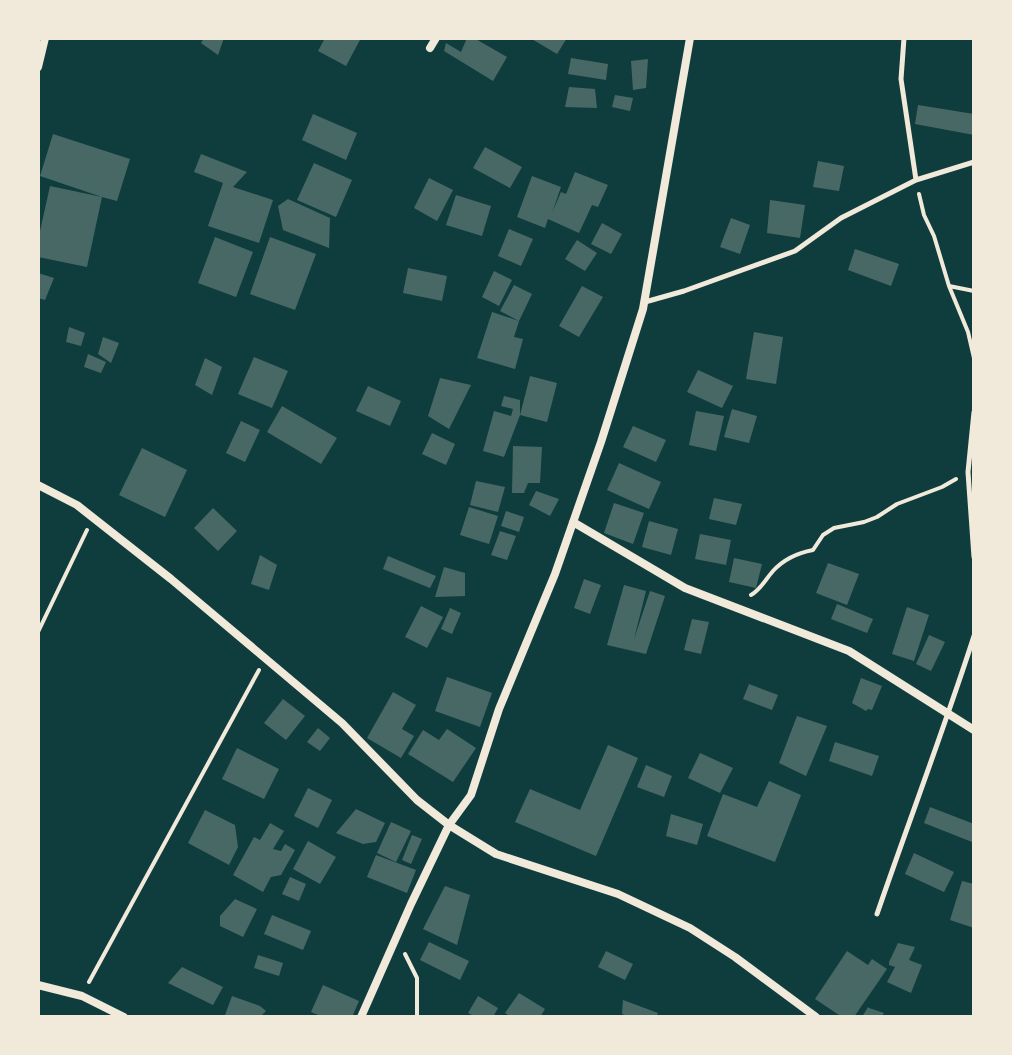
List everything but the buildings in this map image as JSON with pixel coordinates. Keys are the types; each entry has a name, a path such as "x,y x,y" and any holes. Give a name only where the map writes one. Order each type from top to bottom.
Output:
{"street":[{"path":"38,67 45,38"},
{"path":"430,48 436,38"},
{"path":"361,1017 449,825 471,795 499,709 555,574 601,442 645,302 690,38"},
{"path":"38,485 77,505 171,579 342,723 417,800 449,825 496,854 618,894 690,928 816,1017"},
{"path":"573,522 685,588 849,651 974,730"},
{"path":"38,985 82,996 124,1017"}],"lane":[{"path":"904,38 901,79 916,180"},
{"path":"645,302 795,251 841,218 916,180 974,162"},
{"path":"974,412 968,472 974,557"},
{"path":"877,914 974,636"}],"path":[{"path":"916,180 924,215 968,332 974,358"},
{"path":"949,286 974,291"},
{"path":"733,607 759,590 774,570 795,554 813,550 823,535 834,528 877,517 897,504 942,487 968,472"},
{"path":"38,632 93,517"},
{"path":"82,996 265,658"},
{"path":"396,938 417,978 417,1017"}]}
